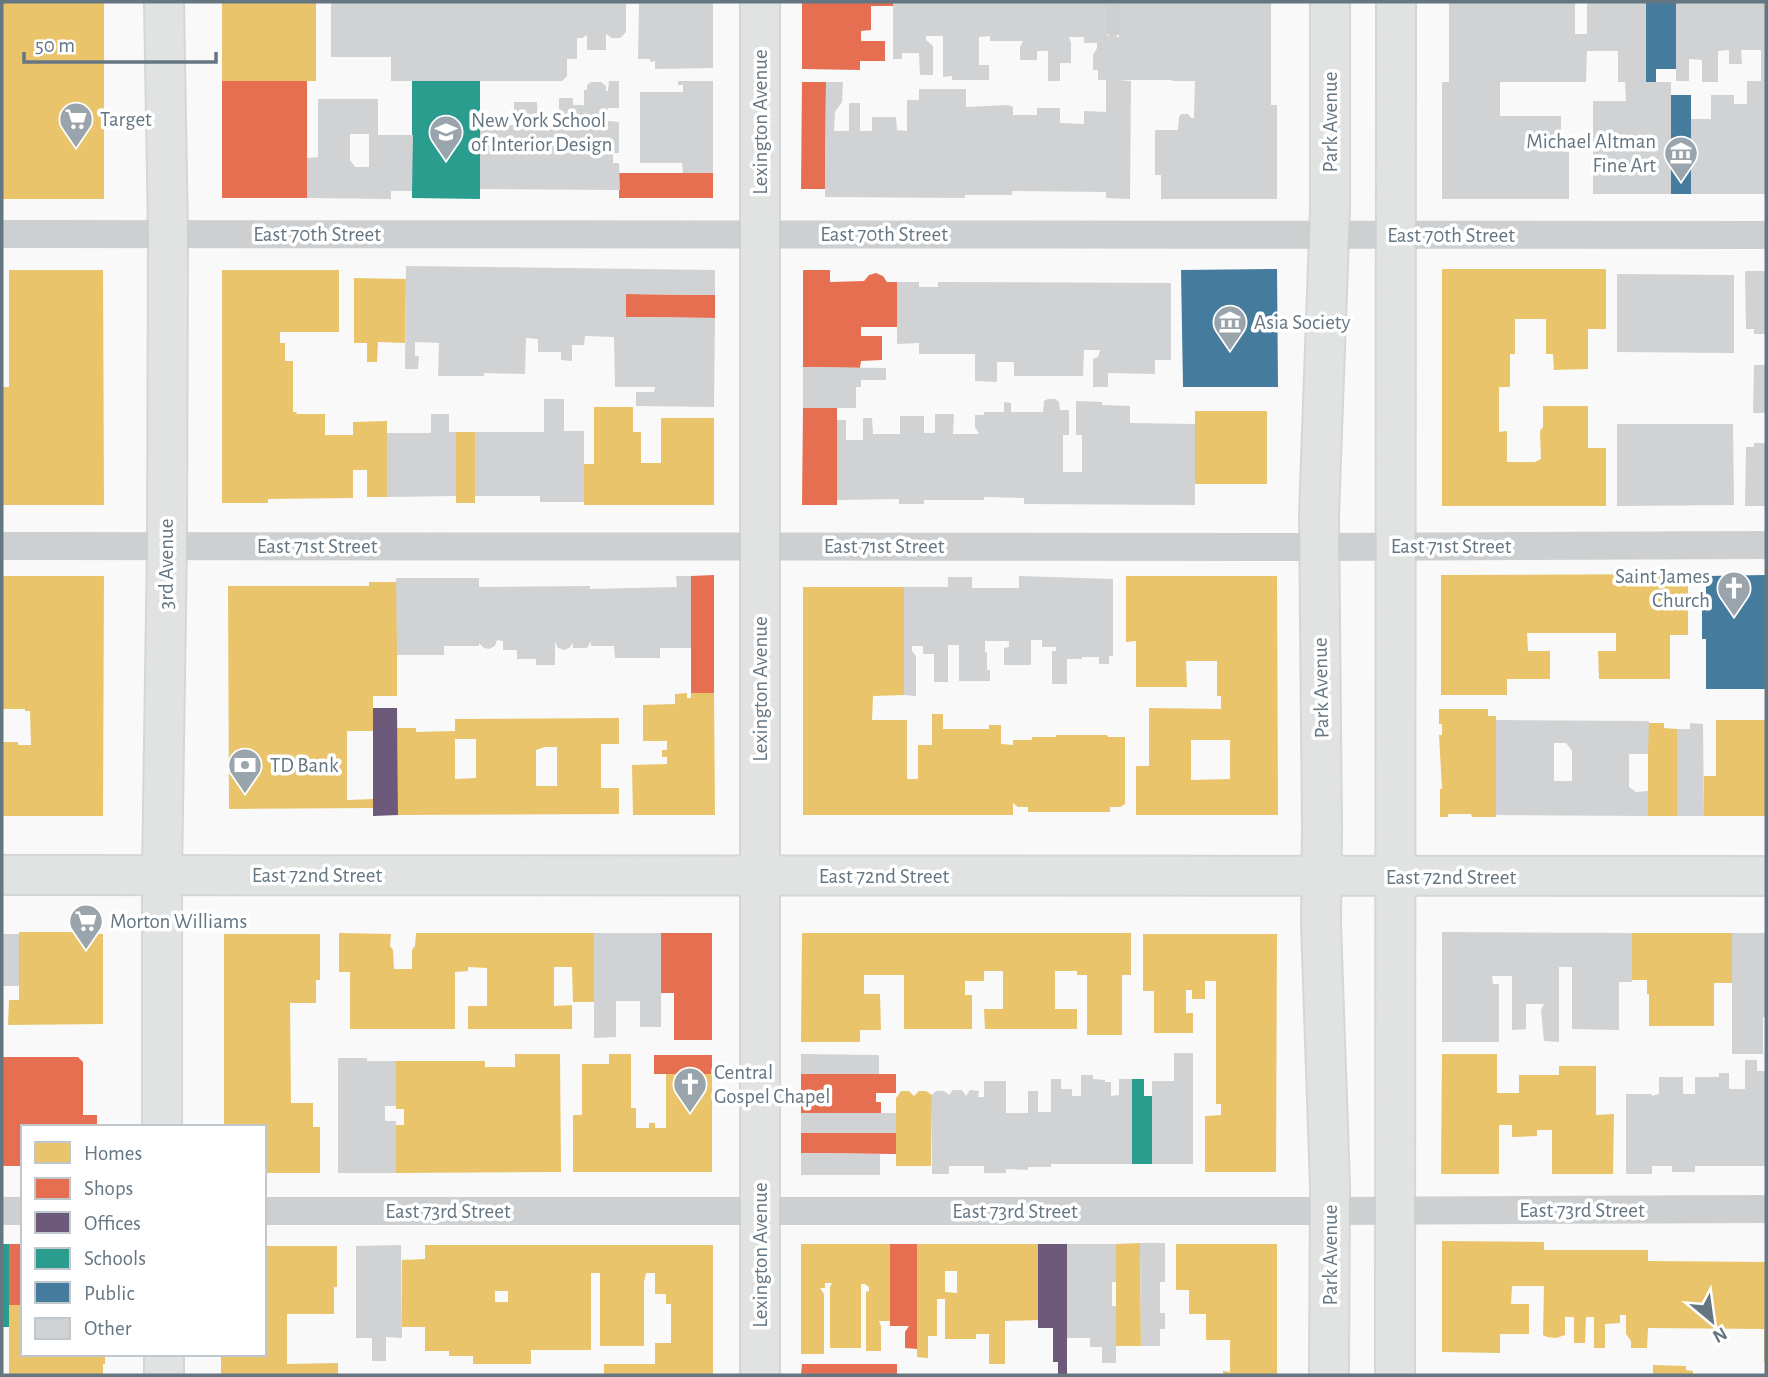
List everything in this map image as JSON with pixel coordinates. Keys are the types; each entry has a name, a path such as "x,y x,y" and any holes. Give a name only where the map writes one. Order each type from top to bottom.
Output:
{"main road":[{"name":"3rd Avenue","path":"162,1125 168,234 164,2"},
{"name":"Lexington Avenue","path":"760,2 760,1375"},
{"name":"Park Avenue","path":"1329,2 1329,234 1320,547 1321,924 1330,1211 1329,1375"},
{"path":"1395,1375 1396,2"},
{"name":"East 72nd Street","path":"2,875 1766,876"},
{"path":"163,1356 164,1375"}],"street":[{"name":"East 70th Street","path":"2,234 1766,235"},
{"name":"East 71st Street","path":"2,546 1766,545"},
{"name":"East 73rd Street","path":"266,1211 1766,1209"},
{"path":"2,1211 21,1211"}],"lane":[{"path":"1113,2 1113,30"}],"building: Homes":[{"path":"2,2 104,2 104,199 2,199"},
{"path":"222,2 316,2 316,81 222,81"},
{"path":"1442,269 1606,269 1606,329 1588,329 1588,369 1554,370 1553,354 1546,354 1546,319 1515,319 1515,354 1510,354 1510,387 1499,387 1499,432 1507,431 1507,462 1535,462 1541,459 1543,406 1588,406 1588,448 1606,448 1606,506 1442,506"},
{"path":"9,270 103,270 104,505 2,505 2,387 9,387"},
{"path":"222,270 339,270 339,332 280,332 280,343 285,343 285,361 293,361 293,412 325,414 325,435 353,435 353,422 387,421 387,497 367,497 367,470 353,470 353,498 268,499 268,503 222,503"},
{"path":"354,278 406,279 405,343 378,342 377,362 367,362 367,343 354,343"},
{"path":"594,407 633,407 633,432 641,432 641,463 661,463 661,418 714,418 714,505 584,505 584,464 594,464"},
{"path":"1195,411 1267,411 1267,484 1195,484"},
{"path":"456,432 475,432 475,503 456,503"},
{"path":"1688,574 1688,635 1670,635 1670,679 1599,679 1598,651 1616,651 1616,633 1527,633 1528,651 1550,651 1550,679 1507,679 1507,695 1441,695 1441,575"},
{"path":"2,576 104,576 103,816 2,816 2,742 31,745 30,711 2,709"},
{"path":"1126,576 1277,576 1278,815 1136,815 1136,766 1149,766 1149,708 1221,709 1221,696 1217,696 1217,661 1186,661 1187,687 1136,687 1136,641 1126,642","holes":["1191,740 1230,740 1230,779 1191,780"]},
{"path":"369,582 397,582 397,696 373,696 373,731 347,731 347,800 373,799 373,808 229,809 228,586 369,586"},
{"path":"803,587 904,587 904,695 873,696 872,720 907,720 907,779 918,779 918,745 932,745 932,714 943,714 943,729 989,729 989,725 1001,725 1001,744 1013,745 1013,740 1032,740 1032,737 1056,735 1125,737 1125,804 1110,807 1110,812 1028,812 1028,807 1018,807 1013,803 1013,815 803,815"},
{"path":"687,693 687,698 691,698 691,693 714,693 715,815 633,815 632,765 667,764 667,757 662,757 662,750 667,750 667,741 643,741 643,705 675,704 675,694"},
{"path":"1439,709 1488,709 1488,716 1496,716 1496,817 1448,814 1448,817 1440,817 1442,789 1439,735 1442,735 1442,724 1439,724"},
{"path":"619,718 619,744 601,744 601,788 619,788 619,814 398,815 397,728 416,728 416,732 455,731 455,719","holes":["455,739 476,739 476,778 455,779","557,747 557,786 536,786 536,750"]},
{"path":"1716,720 1766,720 1766,816 1704,816 1704,776 1716,776"},
{"path":"1648,723 1664,723 1664,728 1677,729 1677,816 1648,816"},
{"path":"19,932 103,934 103,1024 8,1025 9,1000 19,1000"},
{"path":"339,933 391,934 394,969 412,969 416,933 594,933 594,1002 573,1002 572,967 554,967 554,1006 572,1005 572,1029 468,1029 468,1006 487,1006 487,968 468,967 468,971 455,972 455,1029 350,1029 350,972 339,972"},
{"path":"802,933 1131,933 1131,975 1122,975 1122,1035 1087,1035 1087,975 1077,975 1077,971 1055,971 1055,1009 1077,1009 1077,1029 985,1029 984,1009 1003,1009 1003,971 984,971 984,981 965,981 965,995 972,995 972,1029 904,1029 904,975 864,975 864,994 880,994 881,1030 860,1030 860,1042 801,1042"},
{"path":"1632,933 1732,933 1732,983 1714,983 1714,1026 1649,1026 1647,980 1632,980"},
{"path":"224,934 320,934 320,980 316,980 316,1003 290,1003 291,1103 313,1103 313,1127 320,1127 320,1173 266,1173 266,1125 224,1125"},
{"path":"1143,934 1277,934 1276,1172 1205,1172 1205,1116 1221,1115 1221,1104 1216,1104 1216,981 1205,981 1205,999 1192,999 1192,990 1186,990 1186,1013 1193,1013 1193,1033 1154,1033 1154,991 1143,991"},
{"path":"515,1054 560,1054 561,1172 396,1173 396,1125 404,1125 404,1109 396,1109 396,1061 485,1061 485,1067 515,1067"},
{"path":"609,1054 631,1054 631,1108 636,1108 636,1128 649,1128 649,1123 655,1123 655,1128 666,1128 666,1074 712,1074 712,1172 573,1172 573,1115 582,1115 582,1064 609,1064"},
{"path":"1442,1054 1497,1054 1497,1093 1519,1093 1519,1075 1559,1075 1559,1066 1596,1066 1596,1115 1614,1114 1613,1174 1552,1174 1552,1130 1537,1130 1537,1136 1512,1137 1512,1125 1499,1125 1499,1174 1441,1174"},
{"path":"901,1091 909,1091 914,1096 919,1091 932,1095 931,1166 896,1166 896,1098"},
{"path":"1442,1241 1544,1242 1544,1250 1648,1250 1648,1261 1766,1262 1766,1363 1764,1329 1648,1328 1647,1348 1631,1348 1631,1341 1626,1334 1626,1315 1620,1315 1620,1323 1605,1324 1605,1348 1594,1348 1594,1317 1586,1317 1585,1343 1574,1343 1574,1317 1565,1317 1565,1335 1547,1337 1543,1335 1544,1286 1512,1286 1511,1304 1529,1304 1529,1334 1500,1334 1500,1353 1442,1352"},
{"path":"1140,1243 1141,1346 1116,1346 1116,1244"},
{"path":"801,1244 890,1244 890,1321 879,1321 881,1351 866,1351 866,1292 869,1287 865,1284 861,1284 861,1348 830,1348 832,1283 825,1283 825,1288 820,1288 824,1294 824,1354 801,1354"},
{"path":"917,1244 1038,1244 1038,1320 1005,1321 1005,1364 989,1364 989,1334 976,1334 976,1339 945,1339 945,1299 937,1299 937,1336 928,1336 928,1358 917,1357","holes":["945,1271 957,1271 957,1293 945,1292"]},
{"path":"1176,1244 1277,1244 1277,1375 1223,1375 1223,1371 1230,1372 1230,1340 1206,1340 1206,1314 1189,1314 1189,1290 1176,1290"},
{"path":"425,1245 713,1245 713,1375 604,1375 604,1364 655,1364 655,1343 671,1343 671,1304 666,1304 666,1294 655,1294 655,1273 646,1273 644,1282 644,1346 600,1346 600,1273 591,1273 591,1350 531,1350 531,1364 473,1364 473,1356 449,1356 449,1351 425,1351 425,1327 402,1327 402,1260 425,1259","holes":["495,1291 508,1291 508,1302 495,1302"]},
{"path":"266,1246 337,1246 334,1314 287,1314 287,1364 338,1363 338,1375 221,1375 221,1356 266,1356"},
{"path":"9,1305 21,1305 21,1356 105,1356 103,1375 9,1375"},
{"path":"1653,1365 1686,1366 1686,1370 1693,1371 1693,1375 1653,1375"}],"building: Shops":[{"path":"802,2 893,2 893,6 871,6 871,30 861,31 861,41 885,41 885,61 860,61 860,70 802,69"},
{"path":"222,81 307,81 307,198 222,198"},
{"path":"802,82 826,82 825,189 801,189"},
{"path":"619,173 713,173 713,198 619,198"},
{"path":"803,270 830,270 830,282 864,281 869,275 876,273 883,276 887,282 897,282 897,327 861,327 861,336 882,336 882,360 861,361 860,368 803,367"},
{"path":"626,294 715,295 715,318 626,317"},
{"path":"803,408 837,408 837,505 802,505"},
{"path":"714,575 714,693 691,693 691,576"},
{"path":"661,933 712,933 712,1040 674,1040 674,993 661,993"},
{"path":"654,1055 712,1055 712,1074 654,1074"},
{"path":"2,1057 78,1057 83,1062 83,1115 97,1115 97,1125 21,1125 21,1166 2,1166"},
{"path":"801,1074 896,1074 896,1093 876,1093 876,1102 881,1102 881,1113 801,1113"},
{"path":"801,1133 896,1133 896,1154 801,1153"},
{"path":"9,1244 21,1244 21,1305 9,1305"},
{"path":"890,1244 917,1244 917,1349 905,1348 905,1332 909,1326 890,1326"},
{"path":"802,1364 897,1364 897,1375 801,1375"}],"building: Offices":[{"path":"373,708 397,708 398,815 373,816"},
{"path":"1038,1244 1067,1244 1067,1375 1058,1375 1058,1362 1053,1362 1053,1328 1038,1328"}],"building: Schools":[{"name":"New York School of Interior Design","path":"412,81 480,81 480,199 412,198"},
{"path":"1132,1079 1144,1079 1144,1096 1152,1096 1152,1164 1132,1164"},
{"path":"2,1244 9,1244 9,1327 2,1327"}],"building: Public":[{"path":"1646,2 1676,2 1676,69 1656,69 1656,82 1646,82"},
{"path":"1671,95 1691,95 1691,194 1671,194"},
{"name":"Asia Society","path":"1277,269 1278,387 1183,387 1181,270"},
{"name":"Saint James Church","path":"1766,575 1766,689 1706,689 1706,639 1702,639 1702,598 1706,598 1706,576"}],"building: Other":[{"path":"331,2 626,2 626,32 620,38 612,38 606,34 606,50 587,50 587,35 577,38 577,59 567,59 567,76 562,81 391,81 391,57 331,57"},
{"path":"627,2 713,2 713,68 655,69 655,61 638,59 639,4"},
{"path":"893,2 1107,2 1107,36 1119,37 1119,2 1271,2 1271,105 1277,105 1277,199 1161,199 1161,175 1155,175 1155,130 1178,130 1181,114 1194,118 1195,81 1172,80 1118,80 1131,81 1130,199 1106,198 1106,192 1012,191 1012,195 965,195 965,198 825,197 826,82 843,82 842,102 835,112 834,131 849,131 849,103 860,103 860,131 872,131 872,117 896,117 897,130 907,131 907,100 919,100 919,89 966,89 966,107 1008,105 1013,107 1013,115 1037,115 1037,108 1060,108 1060,123 1084,124 1084,111 1106,112 1106,80 1098,80 1098,70 1093,70 1093,55 1097,43 1084,43 1084,37 1069,37 1071,63 1060,63 1060,81 1048,81 1048,51 1037,51 1037,60 1020,60 1023,41 990,41 990,36 979,37 979,65 989,65 989,80 952,80 952,76 943,77 943,36 926,36 926,40 933,46 933,75 920,75 919,53 902,53 902,59 893,59"},
{"path":"1449,2 1575,2 1575,34 1587,34 1587,2 1646,2 1646,82 1671,82 1671,194 1593,194 1593,101 1626,101 1625,82 1618,82 1618,51 1587,51 1586,82 1500,82 1500,116 1561,116 1561,151 1569,152 1569,199 1442,199 1442,82 1449,82"},
{"path":"1676,2 1766,2 1766,194 1691,194 1691,119 1711,119 1711,95 1734,95 1734,104 1747,104 1747,81 1761,81 1761,50 1741,50 1742,64 1729,64 1729,50 1718,51 1718,82 1702,82 1702,60 1689,59 1689,81 1676,81"},
{"path":"609,81 619,81 619,108 608,108 608,121 619,122 619,153 613,153 613,163 619,163 620,190 480,189 480,125 516,125 514,102 537,102 538,125 562,125 559,119 559,98 573,98 573,105 584,105 584,90 587,90 587,85 601,82 608,91"},
{"path":"678,81 713,81 713,173 683,173 682,163 640,163 640,92 683,92 683,85 678,85"},
{"path":"318,99 378,99 378,135 413,135 412,191 391,191 391,199 307,198 307,158 318,157","holes":["350,134 369,134 369,167 355,167 350,160"]},
{"path":"406,266 715,270 715,295 626,294 626,317 715,318 714,407 636,406 636,392 654,392 655,387 615,387 614,337 585,336 584,345 572,345 572,361 561,360 561,352 538,352 538,339 526,338 525,374 484,373 484,376 438,376 439,343 415,342 415,356 419,356 418,369 405,369"},
{"path":"1745,271 1766,271 1766,334 1754,334 1754,329 1746,329"},
{"path":"1617,274 1734,275 1734,353 1617,352"},
{"path":"897,282 919,282 919,287 938,287 938,282 1171,283 1171,360 1155,360 1155,374 1108,373 1108,387 1093,387 1093,359 1098,357 1100,350 1084,350 1083,376 1014,376 1014,362 997,362 997,382 975,381 975,354 919,354 919,343 897,344"},
{"path":"1754,365 1766,365 1766,413 1753,413"},
{"path":"803,367 886,368 886,380 861,380 861,387 856,387 856,408 803,408"},
{"path":"544,399 564,399 564,431 584,431 584,502 540,502 540,496 475,496 475,432 544,432"},
{"path":"1048,399 1059,402 1060,410 1069,410 1069,435 1063,435 1063,472 1082,472 1082,435 1076,435 1076,401 1130,406 1130,423 1195,424 1195,505 1024,504 1024,498 984,497 984,500 924,500 924,504 899,504 899,499 837,500 837,420 846,420 846,440 863,440 863,418 872,418 873,434 900,434 900,416 924,416 924,433 935,433 935,414 954,414 953,434 979,434 975,427 975,415 1004,412 1004,402 1011,403 1011,412 1043,412 1044,401"},
{"path":"431,414 449,414 449,432 456,432 456,496 387,497 387,433 431,433"},
{"path":"1617,424 1733,424 1734,505 1617,506"},
{"path":"1754,443 1766,443 1766,506 1745,506 1746,447 1754,447"},
{"path":"676,576 691,576 691,648 660,648 660,658 615,658 614,646 591,646 591,641 587,648 573,648 573,643 564,650 558,648 555,642 555,665 536,665 536,659 517,659 517,650 503,650 503,641 497,640 495,646 489,649 479,643 479,646 444,646 444,655 397,655 396,578 479,578 479,587 590,586 590,589 677,587"},
{"path":"1019,576 1113,579 1113,656 1109,656 1109,664 1099,664 1099,657 1067,659 1067,684 1052,684 1052,651 1056,651 1056,647 1042,647 1042,640 1031,640 1031,665 1004,665 1004,648 1009,647 1009,641 985,641 990,681 959,681 959,645 948,645 948,682 934,682 934,654 923,654 923,646 912,646 916,656 916,696 904,695 904,587 948,587 948,577 972,577 972,588 1019,588"},
{"path":"1496,720 1649,721 1648,754 1629,754 1629,787 1636,792 1648,791 1648,816 1496,815","holes":["1554,743 1566,743 1572,751 1572,781 1554,781"]},
{"path":"1690,723 1703,724 1704,816 1677,816 1677,729 1690,729"},
{"path":"1442,932 1632,933 1632,982 1619,982 1619,1030 1572,1029 1572,967 1559,967 1559,1042 1544,1041 1541,1010 1544,1004 1526,1004 1526,1029 1512,1030 1512,976 1492,976 1493,984 1499,984 1499,1042 1442,1042"},
{"path":"594,933 661,933 661,1027 640,1027 640,1001 616,1001 616,1037 594,1038"},
{"path":"1732,933 1766,933 1763,1054 1732,1054"},
{"path":"2,934 19,934 19,986 2,986"},
{"path":"1174,1053 1193,1053 1193,1164 1152,1164 1152,1081 1174,1081"},
{"path":"801,1054 879,1055 879,1074 801,1074"},
{"path":"338,1058 396,1061 396,1106 385,1106 385,1121 396,1121 396,1173 338,1173"},
{"path":"1745,1060 1757,1060 1757,1071 1766,1071 1766,1166 1695,1166 1695,1172 1672,1172 1672,1166 1652,1166 1652,1174 1626,1174 1626,1094 1659,1094 1659,1077 1683,1077 1683,1094 1695,1094 1695,1077 1719,1077 1719,1073 1729,1073 1729,1089 1745,1089"},
{"path":"1081,1075 1093,1075 1093,1079 1111,1082 1111,1096 1119,1095 1119,1079 1132,1079 1132,1164 1051,1164 1051,1167 1028,1167 1028,1170 1006,1169 1006,1173 984,1173 984,1166 949,1166 949,1174 932,1174 932,1095 936,1091 944,1091 949,1095 953,1090 962,1090 966,1096 970,1090 979,1091 978,1097 984,1097 984,1081 1006,1081 1006,1113 1028,1113 1028,1091 1038,1091 1038,1112 1051,1112 1051,1079 1061,1079 1061,1089 1072,1089 1072,1096 1081,1096"},
{"path":"801,1113 896,1113 896,1133 801,1133"},
{"path":"801,1153 880,1154 880,1175 801,1175"},
{"path":"1140,1243 1165,1243 1165,1282 1160,1282 1160,1313 1165,1313 1165,1329 1160,1329 1160,1346 1141,1346"},
{"path":"1067,1244 1116,1244 1116,1282 1112,1282 1112,1306 1116,1306 1116,1363 1102,1363 1102,1347 1090,1347 1090,1338 1067,1338"},
{"path":"401,1245 402,1338 386,1337 386,1361 372,1361 372,1338 356,1338 356,1246"}],"place":[{"name":"Target","path":"76,149"},
{"name":"New York School of Interior Design","path":"446,162"},
{"name":"Michael Altman Fine Art","path":"1681,183"},
{"name":"Asia Society","path":"1230,352"},
{"name":"Saint James Church","path":"1734,618"},
{"name":"TD Bank","path":"245,795"},
{"name":"Morton Williams","path":"86,951"},
{"name":"Central Gospel Chapel","path":"690,1114"}]}
